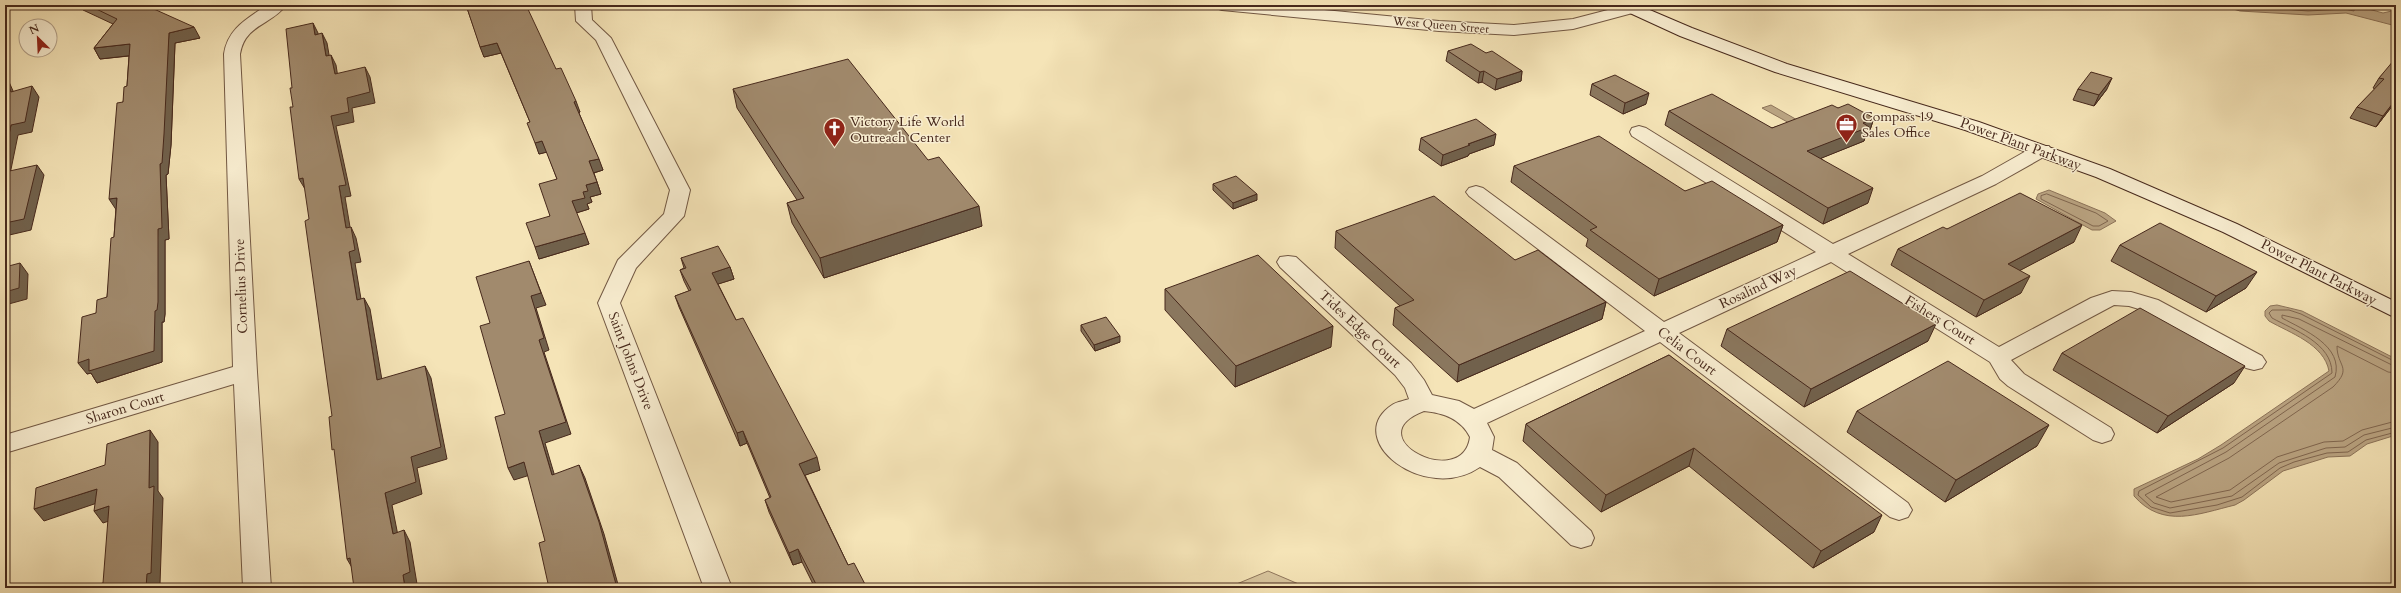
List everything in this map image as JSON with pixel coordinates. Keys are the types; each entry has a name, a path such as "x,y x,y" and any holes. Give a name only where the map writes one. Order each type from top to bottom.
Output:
{"street":[{"name":"Cornelius Drive","path":"257,588 245,372 232,54 234,41 248,26 278,5"},
{"name":"Saint Johns Drive","path":"583,5 584,20 603,38 680,190 674,216 626,265 609,303 718,588"},
{"name":"West Queen Street","path":"1222,5 1439,26 1514,30 1573,24 1630,6"},
{"name":"Power Plant Parkway","path":"1630,6 1693,34 1781,68 1937,115 2042,150 2230,228 2396,311"},
{"name":"Fishers Court","path":"1639,132 1998,357"},
{"name":"Rosalind Way","path":"1472,420 1989,180 2042,150"},
{"name":"Celia Court","path":"1476,192 1899,510"},
{"name":"Tides Edge Court","path":"1288,262 1400,366 1416,386 1423,403"},
{"path":"2102,434 2016,380 2008,373 1998,357 2099,303 2112,298 2131,299 2150,305 2254,362"},
{"name":"Sharon Court","path":"5,444 245,372"},
{"path":"1423,403 1450,406 1472,420 1482,437 1478,454 1470,462 1458,467 1444,470 1415,465 1402,458 1393,449 1388,439 1387,428 1391,419 1399,411 1409,406 1423,403"},
{"path":"1478,454 1508,470 1581,538"}],"shaded area":[{"path":"1268,571 1308,588 1227,588"}],"water":[{"path":"2220,5 2354,5 2383,13 2396,10 2396,26 2346,13 2308,15 2240,11"},
{"path":"1771,105 1799,121 1791,124 1762,108"},
{"path":"2049,190 2105,213 2116,221 2100,230 2092,230 2036,199 2038,194"},
{"path":"2277,305 2302,311 2396,359 2396,435 2367,444 2350,456 2328,457 2283,471 2235,505 2194,515 2182,516 2169,516 2157,513 2145,506 2134,496 2134,489 2198,459 2221,445 2329,371 2326,362 2313,346 2305,340 2269,321 2265,316 2265,311 2270,306"}],"building":[{"path":"88,5 131,5 133,7 145,5 194,27 169,33 164,134 162,163 160,164 162,228 158,229 158,302 157,310 155,311 154,351 89,371 89,359 78,363 82,317 96,313 97,300 107,297 111,238 114,237 117,198 109,199 117,103 123,102 124,87 127,86 130,44 94,48 117,19"},
{"path":"466,5 526,5 556,69 561,68 599,159 589,161 597,182 586,185 588,191 583,192 585,198 572,201 585,233 535,247 526,223 550,216 539,184 557,179 542,141 535,143 527,123 530,122 497,43 480,47"},
{"path":"313,23 315,35 322,33 326,56 331,55 335,74 365,67 370,92 347,98 349,112 331,116 346,185 339,186 346,228 351,227 355,250 349,252 357,300 364,298 377,380 425,366 441,447 411,457 416,482 385,493 393,534 404,530 410,572 403,575 405,588 354,588 350,558 347,559 334,449 332,450 329,417 332,416 305,221 309,219 303,178 299,179 290,107 293,107 290,88 292,88 286,29"},
{"path":"1471,44 1486,53 1492,51 1522,71 1497,79 1484,71 1480,72 1448,51"},
{"path":"848,59 928,160 939,157 979,206 820,258 787,203 804,198 733,89"},
{"path":"2394,60 2396,60 2396,99 2383,116 2357,107 2384,79 2379,78"},
{"path":"2091,72 2112,78 2099,95 2078,89"},
{"path":"1615,75 1649,93 1625,103 1592,84"},
{"path":"5,78 11,92 32,86 25,122 11,125 5,153"},
{"path":"1712,94 1772,128 1832,105 1838,108 1848,104 1874,118 1863,123 1869,127 1807,151 1873,188 1828,208 1669,111"},
{"path":"1476,119 1496,134 1443,155 1421,138"},
{"path":"1599,136 1685,191 1712,181 1783,225 1659,279 1590,230 1597,227 1514,166"},
{"path":"37,165 24,219 5,223 5,172"},
{"path":"1236,176 1257,194 1233,203 1213,184"},
{"path":"2020,193 2082,225 2008,264 2030,276 1984,300 1898,249 1943,227 1947,229"},
{"path":"1434,196 1515,260 1538,250 1606,302 1459,365 1395,308 1414,300 1336,231"},
{"path":"2160,223 2257,272 2216,296 2120,245"},
{"path":"718,246 730,267 712,273 736,320 743,318 817,457 799,464 848,565 854,563 867,588 818,588 798,549 789,553 765,500 771,497 743,431 737,433 675,296 691,290 680,270 686,268 681,258"},
{"path":"1258,255 1333,326 1236,366 1165,289"},
{"path":"529,261 541,293 531,296 544,338 539,340 566,422 539,431 552,475 579,465 599,522 617,588 549,588 539,543 545,541 524,462 508,468 495,417 505,414 480,326 490,323 476,277"},
{"path":"20,263 19,288 5,292 5,267"},
{"path":"1850,271 1936,324 1811,389 1727,329"},
{"path":"2140,308 2245,366 2168,416 2062,353"},
{"path":"1106,317 1120,336 1094,345 1081,325"},
{"path":"1669,355 1882,515 1821,551 1694,448 1606,495 1526,424"},
{"path":"1948,361 2049,425 1956,480 1857,411"},
{"path":"150,430 149,488 154,486 151,573 147,574 146,588 89,588 103,583 109,506 94,511 97,489 34,509 36,488 105,465 107,444"}],"place":[{"name":"Compass 19 Sales Office","path":"1846,144"},
{"name":"Victory Life World Outreach Center","path":"835,148"}]}
